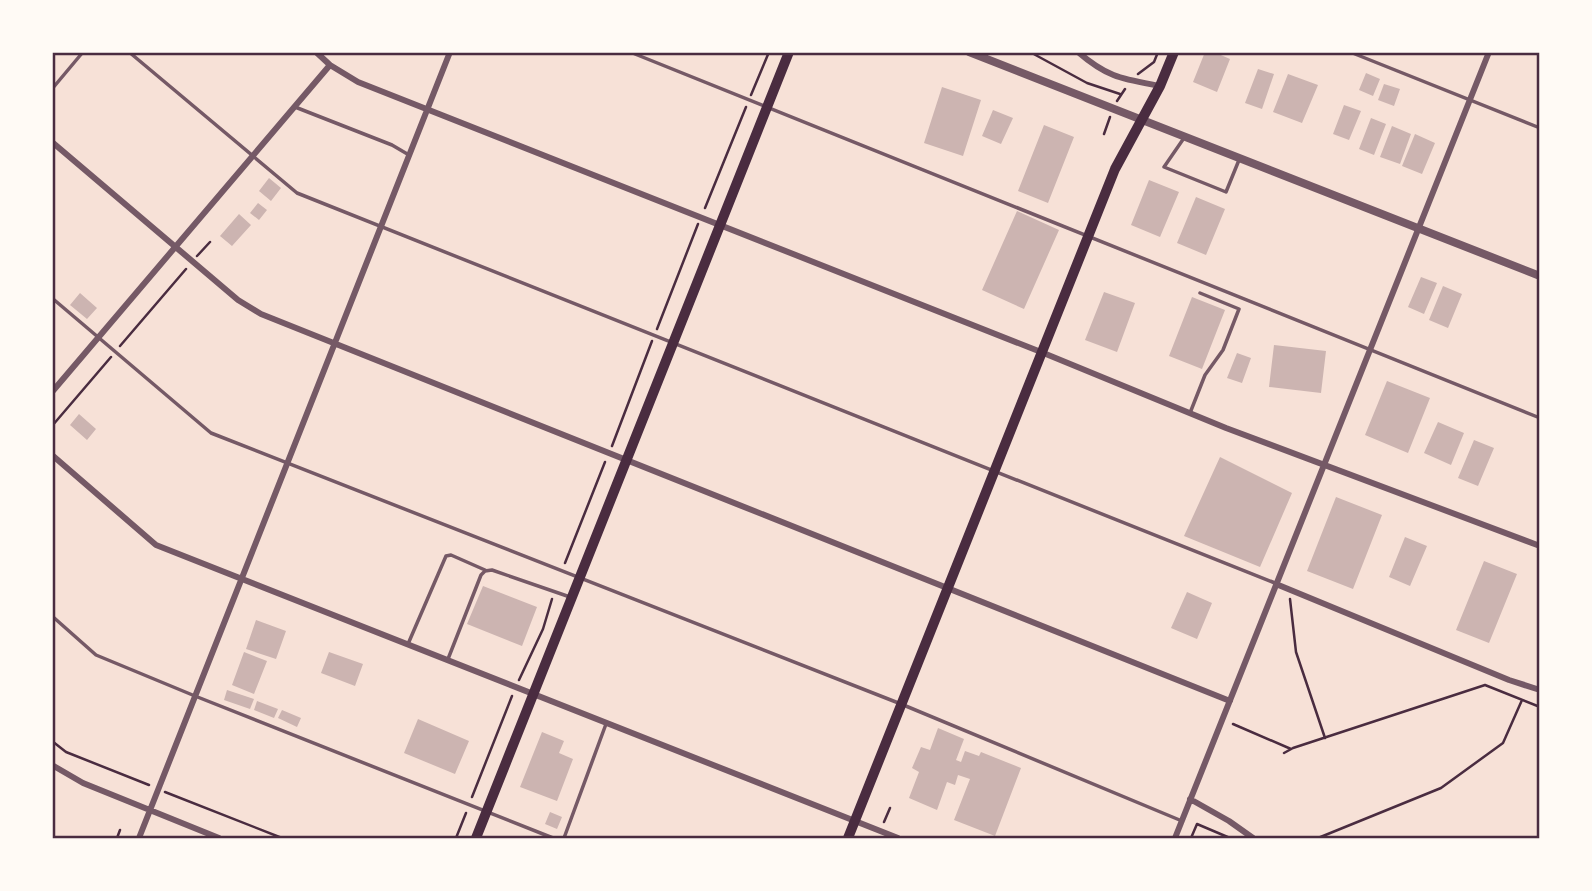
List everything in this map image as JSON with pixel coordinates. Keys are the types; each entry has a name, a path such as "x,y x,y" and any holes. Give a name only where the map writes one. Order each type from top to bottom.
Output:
{"main road":[{"path":"475,838 789,52"},
{"path":"848,838 1115,169 1160,86 1174,52"}],"street":[{"path":"316,52 330,65 358,82 1190,413 1539,546"},
{"path":"139,838 450,52"},
{"path":"969,52 1539,275"},
{"path":"1078,52 1097,69 1116,78 1160,86"},
{"path":"1175,838 1489,52"},
{"path":"52,392 330,65"},
{"path":"52,142 251,308 1230,701"},
{"path":"52,455 156,545 898,838"},
{"path":"1276,584 1539,690"},
{"path":"52,765 83,783 219,838"},
{"path":"1190,799 1253,838"}],"lane":[{"path":"52,89 83,52"},
{"path":"129,52 297,193 1276,584"},
{"path":"630,52 1539,418"},
{"path":"1349,52 1539,128"},
{"path":"295,107 392,145 409,155"},
{"path":"1184,138 1164,167 1226,192 1240,158"},
{"path":"1190,413 1205,375 1223,350 1239,309 1200,293"},
{"path":"52,298 211,433 901,704 1182,821"},
{"path":"408,643 446,556 451,555 486,571"},
{"path":"448,659 481,575 486,571 492,570 572,597"},
{"path":"52,616 96,655 553,838"},
{"path":"564,838 607,722"}],"path":[{"path":"563,570 654,335 769,52"},
{"path":"1030,52 1087,83 1121,94"},
{"path":"1104,134 1121,94 1131,81 1154,62 1158,52"},
{"path":"52,426 210,242"},
{"path":"456,838 516,686 543,629 554,592"},
{"path":"1289,596 1296,652 1325,738"},
{"path":"1284,753 1485,685 1539,707"},
{"path":"1318,838 1441,789 1503,743 1522,700"},
{"path":"1233,724 1291,749"},
{"path":"1191,838 1197,824 1230,838"},
{"path":"117,838 120,830"}],"building":[{"path":"1205,52 1214,52 1230,59 1217,92 1193,82"},
{"path":"1258,69 1274,74 1262,109 1245,103"},
{"path":"1366,73 1380,79 1373,96 1359,90"},
{"path":"1288,74 1318,85 1302,123 1273,112"},
{"path":"1384,84 1400,89 1394,106 1378,100"},
{"path":"942,87 981,100 963,156 924,143"},
{"path":"1344,105 1361,111 1349,140 1333,134"},
{"path":"993,110 1013,118 1001,144 982,136"},
{"path":"1371,118 1386,124 1374,155 1359,149"},
{"path":"1044,125 1074,137 1048,203 1018,191"},
{"path":"1392,126 1411,134 1400,164 1380,157"},
{"path":"1415,134 1435,143 1422,174 1402,166"},
{"path":"269,178 281,188 271,201 259,191"},
{"path":"1149,180 1179,192 1160,237 1131,225"},
{"path":"1196,197 1225,209 1206,255 1177,243"},
{"path":"258,203 267,210 259,220 250,213"},
{"path":"1017,211 1059,230 1024,309 982,290"},
{"path":"239,214 251,225 232,246 220,236"},
{"path":"1421,277 1437,283 1424,314 1408,307"},
{"path":"1443,286 1462,294 1448,328 1429,320"},
{"path":"1104,292 1135,303 1117,352 1085,340"},
{"path":"80,293 97,308 87,319 70,305"},
{"path":"1192,297 1225,310 1202,369 1169,356"},
{"path":"1274,345 1326,351 1321,393 1269,387"},
{"path":"1237,353 1251,358 1242,383 1227,378"},
{"path":"1387,381 1430,398 1408,453 1365,435"},
{"path":"79,414 96,429 87,440 70,425"},
{"path":"1438,422 1464,433 1451,465 1424,453"},
{"path":"1474,440 1494,448 1478,486 1458,478"},
{"path":"1220,457 1292,493 1260,567 1184,536"},
{"path":"1336,497 1382,515 1353,589 1307,571"},
{"path":"1405,537 1427,546 1410,586 1389,577"},
{"path":"1484,561 1517,574 1489,643 1456,630"},
{"path":"483,586 537,607 522,646 467,624"},
{"path":"1187,592 1212,603 1197,639 1171,628"},
{"path":"256,620 286,631 276,659 246,649"},
{"path":"244,652 267,661 254,694 232,685"},
{"path":"329,652 363,664 355,686 321,673"},
{"path":"227,690 254,699 250,709 224,700"},
{"path":"257,701 278,709 274,718 254,710"},
{"path":"282,710 301,718 297,727 278,718"},
{"path":"418,719 469,741 455,774 404,753"},
{"path":"938,728 964,739 956,760 961,762 965,751 979,756 981,752 1021,768 995,836 954,820 970,779 958,775 955,785 947,782 937,810 909,798 919,772 912,768 921,747 930,750"},
{"path":"542,732 564,741 559,753 573,759 557,801 520,787"},
{"path":"550,812 562,817 557,829 545,824"}]}
